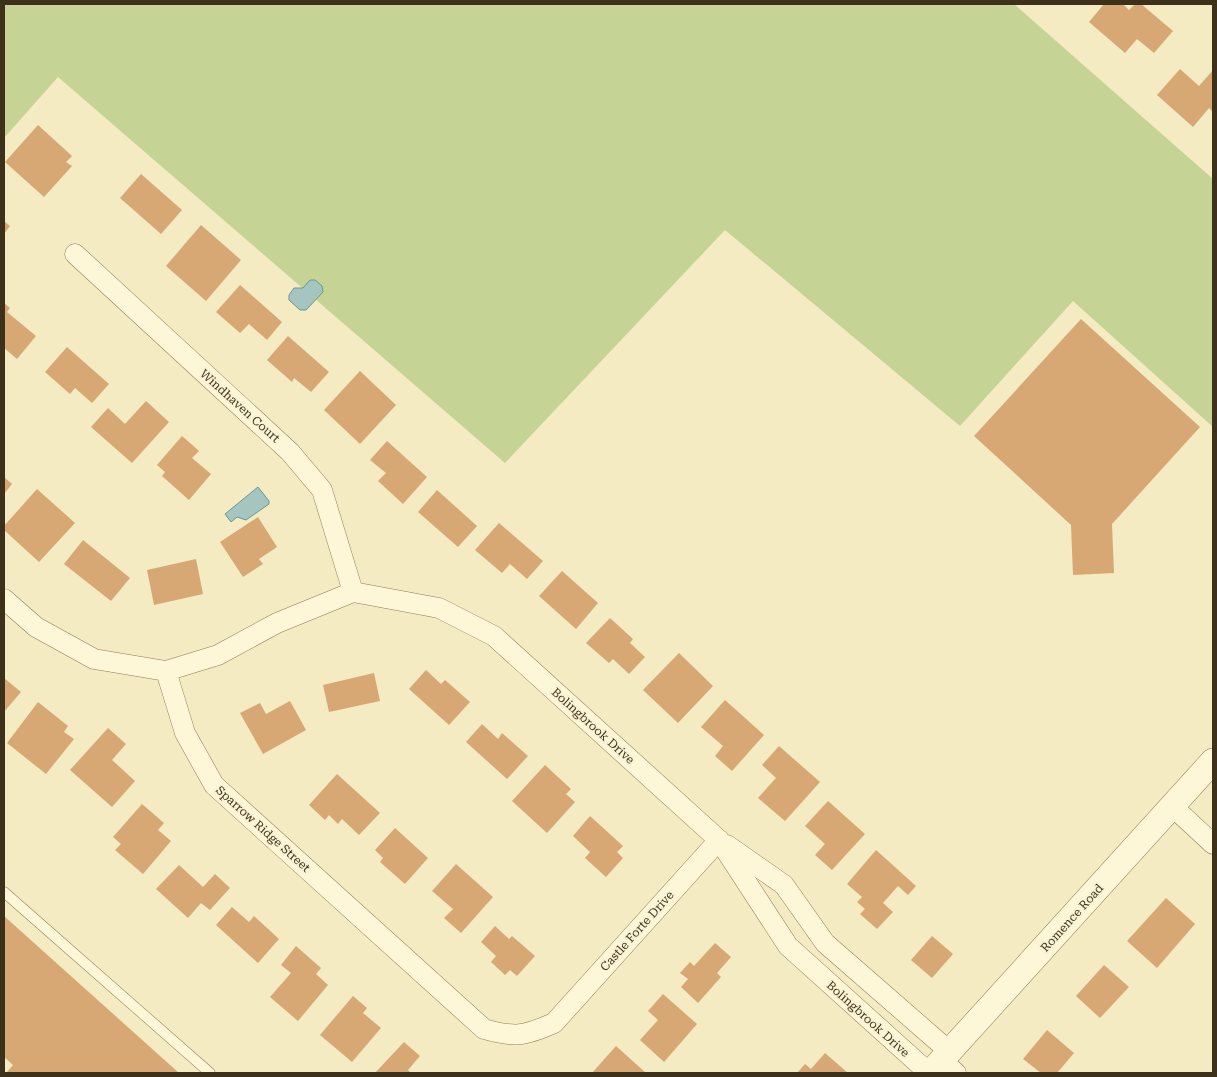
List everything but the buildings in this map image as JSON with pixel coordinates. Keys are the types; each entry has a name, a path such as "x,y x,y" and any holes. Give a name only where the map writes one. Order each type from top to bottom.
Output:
{"street":[{"name":"Windhaven Court","path":"75,254 290,452 322,490 354,592"},
{"path":"4,599 36,628 94,659 166,672 218,655 277,623 354,592"},
{"name":"Bolingbrook Drive","path":"354,592 439,608 494,636 719,840 788,946 942,1066"},
{"name":"Sparrow Ridge Street","path":"166,672 185,733 214,785 221,792 484,1029 508,1036 535,1031 554,1023"},
{"name":"Romence Road","path":"942,1066 1213,761"},
{"path":"1172,806 1213,844"},
{"path":"719,840 784,885 825,942 942,1066"},
{"name":"Castle Forte Drive","path":"554,1023 719,840"}],"lane":[{"path":"4,892 210,1073"}],"green space":[{"path":"4,4 1014,4 1213,179 1213,427 1073,301 960,426 725,230 505,463 58,77 4,138"}],"water":[{"path":"310,280 315,280 322,286 323,292 306,310 300,310 289,300 289,295 294,288 303,288"},
{"path":"258,487 269,501 269,504 246,520 237,517 231,522 225,514"}]}
